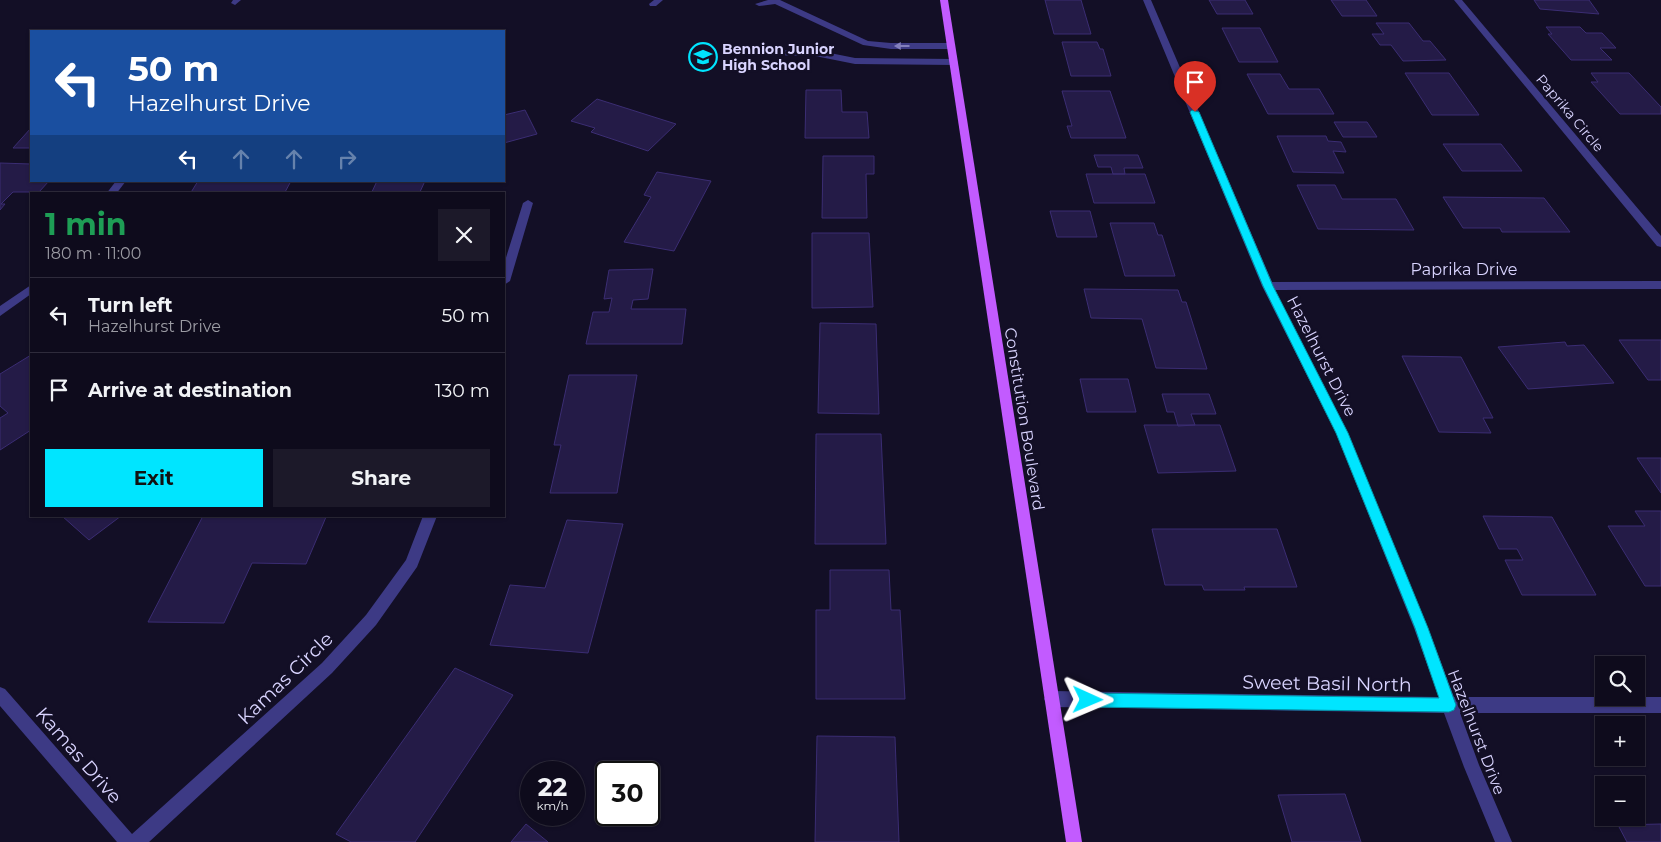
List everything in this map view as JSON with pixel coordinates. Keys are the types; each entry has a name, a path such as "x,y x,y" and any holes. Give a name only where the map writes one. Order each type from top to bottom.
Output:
{"main road":[{"name":"Constitution Boulevard","path":"944,0 1074,842"}],"street":[{"name":"Hazelhurst Drive","path":"1148,0 1268,286 1342,433 1421,628 1449,705 1504,842"},
{"name":"Paprika Circle","path":"1458,0 1661,243"},
{"path":"759,4 776,1 866,43 891,46 951,46"},
{"path":"767,53 815,53 855,62 954,62"},
{"path":"113,192 120,182"},
{"path":"505,278 528,203"},
{"name":"Paprika Drive","path":"1268,286 1661,285"},
{"path":"0,312 30,290"},
{"name":"Kamas Circle","path":"136,842 327,668 371,620 412,562 430,517"},
{"name":"Kamas Drive","path":"0,694 128,842"},
{"name":"Sweet Basil North","path":"1052,699 1449,705 1661,705"}],"building":[{"path":"1045,0 1081,0 1091,34 1054,34"},
{"path":"1209,0 1245,0 1253,14 1217,14"},
{"path":"1331,0 1366,0 1377,16 1342,16"},
{"path":"1534,0 1589,0 1599,14 1540,9"},
{"path":"1376,23 1409,23 1423,41 1430,41 1446,60 1403,61 1391,45 1380,45 1372,34 1384,34"},
{"path":"1546,27 1580,27 1586,33 1602,33 1616,48 1600,48 1612,60 1571,60 1548,34 1552,34"},
{"path":"1222,28 1260,28 1278,62 1239,62"},
{"path":"1062,42 1097,42 1100,49 1103,49 1111,76 1071,76"},
{"path":"1405,73 1449,73 1479,115 1432,115"},
{"path":"1591,73 1629,73 1661,107 1661,114 1620,114 1591,82 1598,82"},
{"path":"1247,74 1280,74 1289,89 1319,89 1334,114 1268,114"},
{"path":"806,90 841,90 842,112 867,112 869,138 805,138"},
{"path":"1062,91 1110,91 1126,138 1071,138 1067,126 1072,126"},
{"path":"597,99 676,124 648,151 591,132 595,128 571,121"},
{"path":"525,110 537,134 505,143 505,115"},
{"path":"1334,122 1367,122 1377,137 1343,137"},
{"path":"30,129 30,148 13,148"},
{"path":"1277,136 1326,136 1328,141 1341,142 1346,152 1333,151 1344,173 1293,172"},
{"path":"1443,144 1501,144 1522,171 1462,171"},
{"path":"1094,155 1138,155 1143,168 1124,168 1125,174 1113,174 1111,167 1098,167"},
{"path":"823,156 874,156 874,174 866,174 867,218 822,218"},
{"path":"0,163 30,164 30,182 48,182 39,192 13,192 1,204 5,204 0,210"},
{"path":"657,172 711,181 674,251 624,242 651,197 644,195"},
{"path":"1086,174 1145,174 1155,203 1094,203"},
{"path":"197,182 290,182 285,192 191,192"},
{"path":"377,182 425,182 420,192 372,192"},
{"path":"1297,185 1335,185 1342,199 1396,199 1414,230 1318,229"},
{"path":"1443,197 1544,198 1570,232 1502,232 1500,228 1463,228"},
{"path":"1050,211 1090,211 1097,237 1057,237"},
{"path":"1110,223 1154,223 1158,235 1162,235 1175,276 1125,276"},
{"path":"812,233 869,233 873,307 812,308"},
{"path":"653,269 648,299 633,300 631,309 686,309 682,344 586,344 593,312 609,312 612,298 604,299 609,270"},
{"path":"1084,289 1178,290 1182,302 1186,302 1207,369 1156,368 1142,319 1091,318"},
{"path":"820,323 876,324 879,414 818,413"},
{"path":"1619,340 1661,340 1661,380 1648,380"},
{"path":"1565,342 1567,346 1584,345 1614,383 1528,389 1498,347"},
{"path":"30,356 30,431 0,450 0,418 8,413 0,406 0,374"},
{"path":"1402,356 1461,357 1493,418 1483,418 1491,433 1439,432"},
{"path":"569,375 637,375 617,493 550,493 561,445 554,445"},
{"path":"1080,379 1128,379 1136,412 1087,412"},
{"path":"1162,394 1209,394 1216,414 1191,414 1195,425 1178,426 1174,412 1167,412"},
{"path":"1144,425 1220,425 1236,471 1158,473"},
{"path":"816,434 881,434 886,544 815,544"},
{"path":"1637,458 1661,458 1661,493"},
{"path":"1635,511 1661,511 1661,586 1645,586 1608,526 1645,526"},
{"path":"1483,516 1552,517 1596,595 1522,595 1505,560 1523,560 1517,549 1499,549"},
{"path":"63,517 120,517 89,540"},
{"path":"202,517 326,517 306,564 252,563 224,623 148,622"},
{"path":"567,520 623,524 588,653 490,645 510,585 545,588"},
{"path":"1152,529 1277,529 1297,587 1244,587 1245,590 1204,590 1202,585 1165,585"},
{"path":"830,570 889,570 891,610 900,610 905,699 816,699 816,610 830,610"},
{"path":"455,668 513,695 415,842 351,842 336,834"},
{"path":"817,736 895,737 899,842 815,842"},
{"path":"1345,794 1361,842 1292,842 1278,795"},
{"path":"1645,824 1661,824 1661,842 1627,842 1619,826 1645,826"},
{"path":"524,826 528,826 548,842 511,842"}],"place":[{"name":"Bennion Junior High School","path":"703,57"}],"route":[{"path":"1088,700 1449,705 1421,628 1342,433 1268,286 1195,112"}]}
